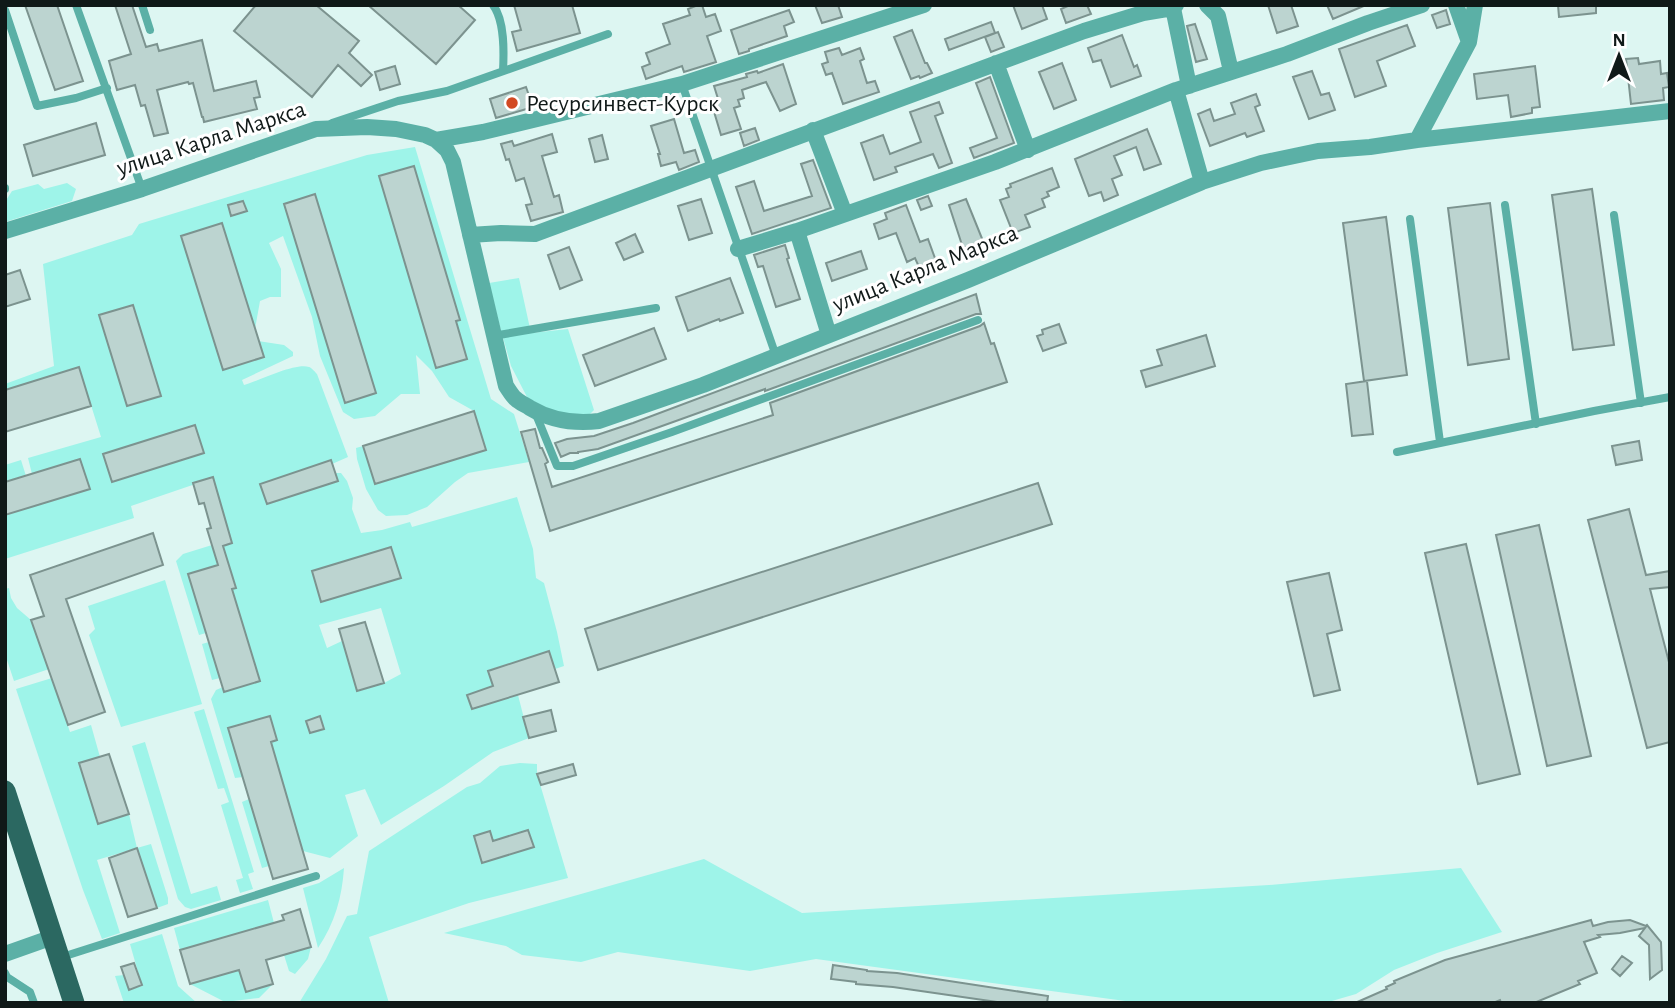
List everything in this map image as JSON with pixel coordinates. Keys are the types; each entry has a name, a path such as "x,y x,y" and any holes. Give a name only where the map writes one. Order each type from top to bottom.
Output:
{"main road":[{"path":"5,791 74,1003"}],"street":[{"name":"улица Карла Маркса","path":"436,140 468,135 682,83 924,5"},
{"path":"1207,5 1218,16 1231,71"},
{"path":"738,249 1028,150 1182,88 1287,54 1422,5"},
{"path":"1456,5 1469,42"},
{"path":"1417,140 1469,42 1475,5"},
{"path":"470,235 535,234 1084,31 1174,6 1182,88 1202,181"},
{"path":"996,63 1028,150"},
{"name":"улица Карла Маркса","path":"5,232 142,189 316,129 367,127 425,135 447,150 453,162 506,386 516,399 535,411 569,423 583,423 599,421 691,389 997,268 1202,181 1261,163 1318,151 1670,111"},
{"path":"813,130 845,214"},
{"path":"797,231 829,335"},
{"path":"5,954 53,937"}],"lane":[{"path":"76,5 142,189"},
{"path":"142,5 150,30"},
{"path":"493,5 499,12 501,25 503,71"},
{"path":"5,10 37,106 76,99 107,88"},
{"path":"316,129 398,102 447,91 608,34"},
{"path":"682,83 776,356"},
{"path":"1505,205 1536,424"},
{"path":"1614,215 1641,402"},
{"path":"1410,219 1440,442"},
{"path":"494,336 656,309"},
{"path":"535,411 557,466 573,466 978,320"},
{"path":"1396,452 1670,397"},
{"path":"59,958 316,876"},
{"path":"5,973 30,992 34,1003"}],"shaded area":[{"path":"415,147 491,399 514,414 529,462 468,473 427,507 407,515 386,516 378,510 366,489 356,448 363,446 375,484 485,450 474,411 449,397 432,371 416,355 420,394 401,394 375,416 354,419 343,412 320,356 312,317 283,236 269,243 281,269 281,297 260,301 255,329 181,236 223,370 263,358 258,341 284,345 293,352 293,356 242,380 244,385 295,367 311,368 317,374 348,457 260,484 267,504 337,481 335,473 341,473 353,498 352,509 361,533 410,522 412,527 517,497 533,549 536,578 544,583 564,666 555,669 549,651 489,670 493,686 467,695 472,709 518,695 529,738 493,752 381,825 365,789 345,795 358,836 330,858 303,851 271,742 277,739 270,716 229,728 243,777 235,778 211,699 216,690 223,687 225,692 260,681 232,589 236,588 228,562 188,574 206,633 199,635 176,561 183,554 212,545 213,548 232,543 213,478 131,506 134,518 5,559 5,515 89,489 80,459 32,474 28,458 101,437 79,367 5,390 5,384 54,366 43,264 132,235 139,224 367,155","holes":["132,305 161,395 128,406 99,316","392,547 400,578 321,602 312,571","381,608 401,674 384,683 358,691 342,641 327,648 319,625"]},
{"path":"67,183 76,189 72,201 5,222 5,202 12,191 38,184 44,189"},
{"path":"519,278 531,333 568,329 594,410 587,417 547,411 527,397 511,366 489,283"},
{"path":"21,460 26,476 5,482 5,465"},
{"path":"165,580 202,704 121,727 89,635 95,629 88,606"},
{"path":"9,588 17,608 31,620 49,669 14,681 5,654 5,589"},
{"path":"209,642 220,678 212,680 202,644"},
{"path":"52,678 70,732 91,725 100,757 79,764 98,824 129,814 137,848 97,860 120,933 102,939 16,689"},
{"path":"204,709 254,872 248,874 253,889 240,893 236,880 243,878 221,805 229,802 224,788 218,789 194,712"},
{"path":"145,742 191,894 217,886 221,900 191,909 178,899 132,746"},
{"path":"537,764 537,774 568,878 469,903 369,937 389,1003 299,1003 326,959 347,916 357,914 369,851 467,787 480,783 500,766"},
{"path":"249,799 269,866 262,868 242,802"},
{"path":"151,844 168,904 157,908 137,848"},
{"path":"704,859 802,913 1269,885 1461,868 1502,932 1394,970 1356,994 1325,1003 1140,1003 816,959 750,971 618,952 581,962 522,955 506,946 444,933"},
{"path":"344,868 337,909 318,948 303,888 319,883"},
{"path":"268,900 274,923 180,950 174,928"},
{"path":"162,934 178,986 197,1003 124,1003 115,976 124,975 129,990 142,986 130,944"},
{"path":"311,947 308,959 295,974 289,971 284,955"},
{"path":"239,970 246,992 273,984 259,998 225,1002 190,984"}],"building":[{"path":"25,5 57,5 83,81 55,90"},
{"path":"115,5 132,5 146,47 157,44 159,51 202,40 214,91 256,81 260,97 254,98 257,109 204,122 193,83 157,90 168,133 154,136 145,105 141,106 135,85 117,90 109,61 131,54"},
{"path":"256,5 316,5 359,41 349,53 372,75 361,86 338,65 312,97 234,31"},
{"path":"368,5 458,5 475,20 436,64"},
{"path":"514,5 572,5 580,33 517,51 512,32 521,30"},
{"path":"702,5 706,17 715,14 721,31 707,36 716,62 684,72 682,66 646,79 642,67 650,64 646,53 670,44 663,24 690,15 688,9"},
{"path":"815,5 838,5 842,17 822,23"},
{"path":"1013,5 1042,5 1047,19 1022,29"},
{"path":"1070,5 1087,5 1091,14 1066,23 1061,9"},
{"path":"1268,5 1291,5 1298,26 1277,33"},
{"path":"1327,5 1366,5 1333,19"},
{"path":"1558,5 1596,5 1596,13 1559,17"},
{"path":"789,10 794,22 784,26 787,36 739,54 731,30"},
{"path":"1446,10 1450,24 1437,28 1432,15"},
{"path":"991,22 995,33 949,50 945,39"},
{"path":"1195,24 1207,59 1196,62 1187,26"},
{"path":"1407,25 1415,46 1377,61 1386,86 1355,97 1339,49"},
{"path":"912,30 925,63 932,73 911,79 894,37"},
{"path":"998,32 1004,47 991,52 985,37"},
{"path":"1122,35 1134,67 1137,65 1141,76 1111,87 1101,60 1093,62 1088,48"},
{"path":"839,48 842,55 860,48 864,59 860,61 867,83 875,81 879,92 843,104 832,73 826,75 822,64 828,62 825,52"},
{"path":"1638,58 1639,64 1660,61 1661,74 1667,73 1669,87 1663,88 1664,100 1631,104 1626,59"},
{"path":"1062,63 1076,100 1054,109 1039,72"},
{"path":"783,64 796,104 780,111 766,82 742,90 744,98 738,100 740,106 734,108 741,129 721,135 712,105 719,102 714,86"},
{"path":"395,66 400,84 380,90 375,72"},
{"path":"1535,66 1540,107 1532,108 1532,113 1511,117 1508,95 1477,99 1474,74"},
{"path":"1312,71 1321,95 1329,93 1335,110 1309,119 1293,77"},
{"path":"990,77 1014,143 974,158 970,148 997,138 976,83"},
{"name":"Ресурсинвест-Курск","path":"526,87 533,107 496,118 490,99"},
{"path":"1256,94 1260,105 1255,107 1264,131 1247,137 1245,133 1210,146 1198,114 1210,109 1214,121 1235,114 1231,103"},
{"path":"939,102 943,113 935,116 952,163 939,168 933,154 895,167 897,172 874,180 861,143 883,135 890,154 921,142 910,112"},
{"path":"674,119 684,153 695,150 699,162 679,170 676,162 661,166 651,126"},
{"path":"96,123 105,155 33,176 24,145"},
{"path":"755,128 759,140 744,146 740,133"},
{"path":"1147,129 1161,164 1144,170 1136,147 1114,156 1122,175 1112,179 1118,195 1104,201 1101,192 1089,196 1075,159"},
{"path":"552,134 557,152 542,156 554,197 559,195 563,212 531,221 526,205 532,204 524,178 516,181 501,144 512,141 514,146"},
{"path":"602,135 608,159 595,162 589,139"},
{"path":"813,160 831,208 752,234 736,187 754,181 764,211 812,196 801,164"},
{"path":"414,166 460,320 456,321 467,359 436,368 379,176"},
{"path":"1052,168 1059,187 1047,192 1049,196 1042,199 1045,207 1025,215 1030,227 1013,233 1000,200 1009,197 1006,189 1011,187 1010,184"},
{"path":"1592,189 1614,345 1573,350 1552,195"},
{"path":"315,194 376,393 345,403 284,204"},
{"path":"928,196 932,206 921,210 917,200"},
{"path":"701,199 712,233 689,240 678,206"},
{"path":"966,199 983,241 963,248 949,205"},
{"path":"243,201 247,211 231,216 228,205"},
{"path":"1490,203 1509,359 1468,365 1448,208"},
{"path":"906,205 920,242 928,239 936,261 919,267 915,258 907,262 896,233 879,239 874,224 887,219 885,213"},
{"path":"1386,217 1407,375 1364,381 1343,223"},
{"path":"222,223 264,357 223,370 181,236"},
{"path":"635,234 643,252 624,260 616,243"},
{"path":"785,245 800,299 776,307 763,266 758,267 754,255"},
{"path":"569,247 582,280 560,289 548,255"},
{"path":"861,251 867,269 832,281 826,263"},
{"path":"20,270 30,299 5,307 5,275"},
{"path":"730,278 743,313 688,331 676,297"},
{"path":"976,294 981,314 765,391 598,449 561,457 555,443 594,436 633,423"},
{"path":"133,305 161,396 127,406 99,315"},
{"path":"984,323 1007,382 550,531 521,432 535,429 540,448 548,462 545,464 552,487 773,415 770,403"},
{"path":"1059,324 1066,343 1043,351 1037,336 1043,334 1042,330"},
{"path":"654,328 666,359 595,386 583,355"},
{"path":"1206,335 1215,366 1146,387 1141,371 1162,365 1157,350"},
{"path":"79,367 91,406 5,432 5,390"},
{"path":"1367,381 1373,434 1352,436 1346,384"},
{"path":"474,411 486,450 375,484 363,446"},
{"path":"195,425 204,453 112,482 103,454"},
{"path":"1639,441 1642,460 1616,465 1612,446"},
{"path":"80,459 90,489 5,515 5,482"},
{"path":"331,460 338,481 267,504 260,484"},
{"path":"213,477 232,543 223,546 236,588 232,589 260,681 224,692 188,574 218,565 207,529 211,528 204,503 199,504 193,483"},
{"path":"1038,483 1052,524 598,670 585,629"},
{"path":"1629,509 1646,575 1670,571 1670,587 1650,589 1670,666 1670,742 1647,748 1588,520"},
{"path":"1539,525 1591,756 1547,766 1496,535"},
{"path":"153,533 163,565 66,599 105,712 68,725 31,620 44,616 30,575"},
{"path":"1466,544 1520,774 1478,784 1425,553"},
{"path":"391,547 401,578 321,602 312,571"},
{"path":"1329,573 1342,630 1327,634 1340,690 1314,696 1287,582"},
{"path":"365,622 384,683 357,691 339,629"},
{"path":"549,651 559,682 472,709 467,695 493,686 488,671"},
{"path":"551,710 556,731 529,738 523,717"},
{"path":"270,716 277,740 271,742 308,869 273,879 228,728"},
{"path":"320,716 324,729 310,733 306,721"},
{"path":"109,754 129,814 98,824 79,763"},
{"path":"573,764 576,775 541,785 537,774"},
{"path":"528,830 534,847 482,863 474,836 490,831 493,841"},
{"path":"137,848 157,908 128,917 109,858"},
{"path":"300,909 311,947 266,960 273,984 246,992 239,970 190,984 180,950 284,920 282,915"},
{"path":"1591,920 1593,926 1630,920 1647,925 1661,942 1662,970 1650,979 1649,945 1639,936 1645,928 1598,935 1600,937 1584,942 1597,973 1578,981 1580,984 1534,1003 1501,1003 1500,1000 1493,1003 1355,1003 1387,989 1394,981 1445,960"},
{"path":"1622,956 1632,963 1620,976 1612,969"},
{"path":"134,963 142,985 129,990 121,967"},
{"path":"833,965 1048,996 1047,1003 1004,1003 856,984 831,979"}],"place":[{"name":"Ресурсинвест-Курск","path":"512,103"}]}
